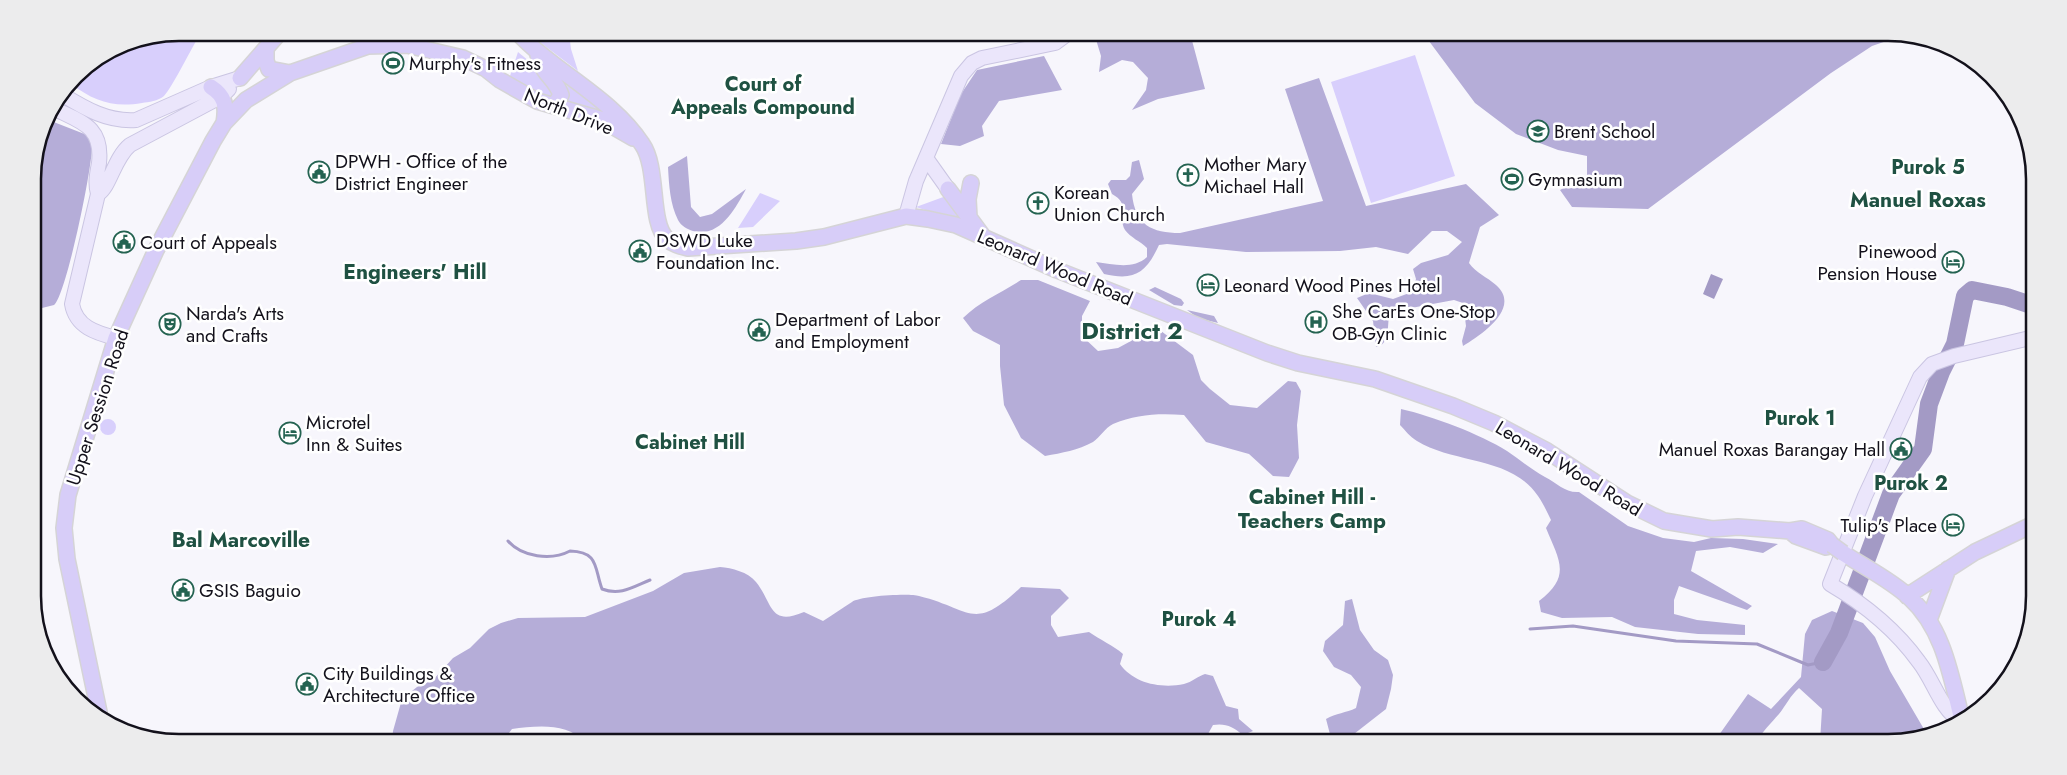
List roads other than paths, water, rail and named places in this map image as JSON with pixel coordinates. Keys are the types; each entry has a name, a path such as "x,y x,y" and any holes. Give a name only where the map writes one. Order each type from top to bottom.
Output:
{"main road":[{"path":"98,194 104,191 112,169 124,150 136,140 240,78 273,41"},
{"name":"Leonard Wood Road","path":"526,41 538,54 643,144 651,166 660,229 667,240 688,248 796,241 906,216 956,225 1057,270 1267,353 1375,379 1453,406 1494,423 1547,452 1627,503 1664,521 1699,528 1738,526 1793,533 1802,529 1828,540 1832,545 1906,595 1929,620 1946,656 1959,713"},
{"path":"906,216 916,181 961,76 972,63 982,58 1058,41"},
{"name":"North Drive","path":"246,100 290,73 368,46 398,44 463,58 486,69 528,96 554,106 617,122"},
{"path":"266,49 266,61 269,69 290,73"},
{"path":"538,54 541,68 558,86 561,95 554,106"},
{"path":"69,98 106,117 122,121 146,116 216,91"},
{"path":"216,91 226,107 224,123"},
{"name":"Upper Session Road","path":"97,705 71,583 64,528 68,495 110,341 224,123 246,100"},
{"path":"59,111 91,129 97,137 100,148 96,185 98,194 72,304 79,321 110,341"},
{"path":"97,137 106,117"},
{"path":"122,121 136,140"},
{"path":"926,158 983,236"},
{"path":"969,217 968,199 972,183"},
{"path":"1953,716 1930,677 1908,648 1862,606 1830,584 1865,496 1920,377 1932,364 1959,354 2026,339"},
{"path":"1906,595 1975,552 2026,528"},
{"path":"1929,620 1948,569"}],"waterway":[{"path":"1823,662 1839,633 1891,494 1923,449 1929,404 1941,372 1955,344 1965,296 1972,290 2007,297 2026,303"},
{"path":"508,541 521,551 537,556 554,556 570,551 586,554 594,562 602,589 609,591 626,590 650,580"},
{"path":"1530,629 1573,626 1676,641 1757,644 1808,665 1823,662"}],"place":[{"name":"Murphy's Fitness","path":"393,63"},
{"name":"Brent School","path":"1538,131"},
{"name":"DPWH - Office of the District Engineer","path":"319,172"},
{"name":"Mother Mary Michael Hall","path":"1188,175"},
{"name":"Gymnasium","path":"1512,179"},
{"name":"Korean Union Church","path":"1038,203"},
{"name":"Court of Appeals","path":"124,242"},
{"name":"DSWD Luke Foundation Inc.","path":"640,251"},
{"name":"Pinewood Pension House","path":"1953,262"},
{"name":"Leonard Wood Pines Hotel","path":"1208,285"},
{"name":"She CarEs One-Stop OB-Gyn Clinic","path":"1316,322"},
{"name":"Narda's Arts and Crafts","path":"170,324"},
{"name":"Department of Labor and Employment","path":"759,330"},
{"name":"Microtel Inn & Suites","path":"290,433"},
{"name":"Manuel Roxas Barangay Hall","path":"1901,449"},
{"name":"Tulip's Place","path":"1953,525"},
{"name":"GSIS Baguio","path":"183,590"},
{"name":"City Buildings & Architecture Office","path":"307,684"}],"district":[{"name":"Court of Appeals Compound","path":"763,96"},
{"name":"Purok 5","path":"1928,167"},
{"name":"Manuel Roxas","path":"1918,200"},
{"name":"Engineers' Hill","path":"415,272"},
{"name":"District 2","path":"1132,331"},
{"name":"Purok 1","path":"1800,418"},
{"name":"Cabinet Hill","path":"690,442"},
{"name":"Purok 2","path":"1911,483"},
{"name":"Cabinet Hill - Teachers Camp","path":"1312,509"},
{"name":"Bal Marcoville","path":"241,540"},
{"name":"Purok 4","path":"1199,619"}]}
